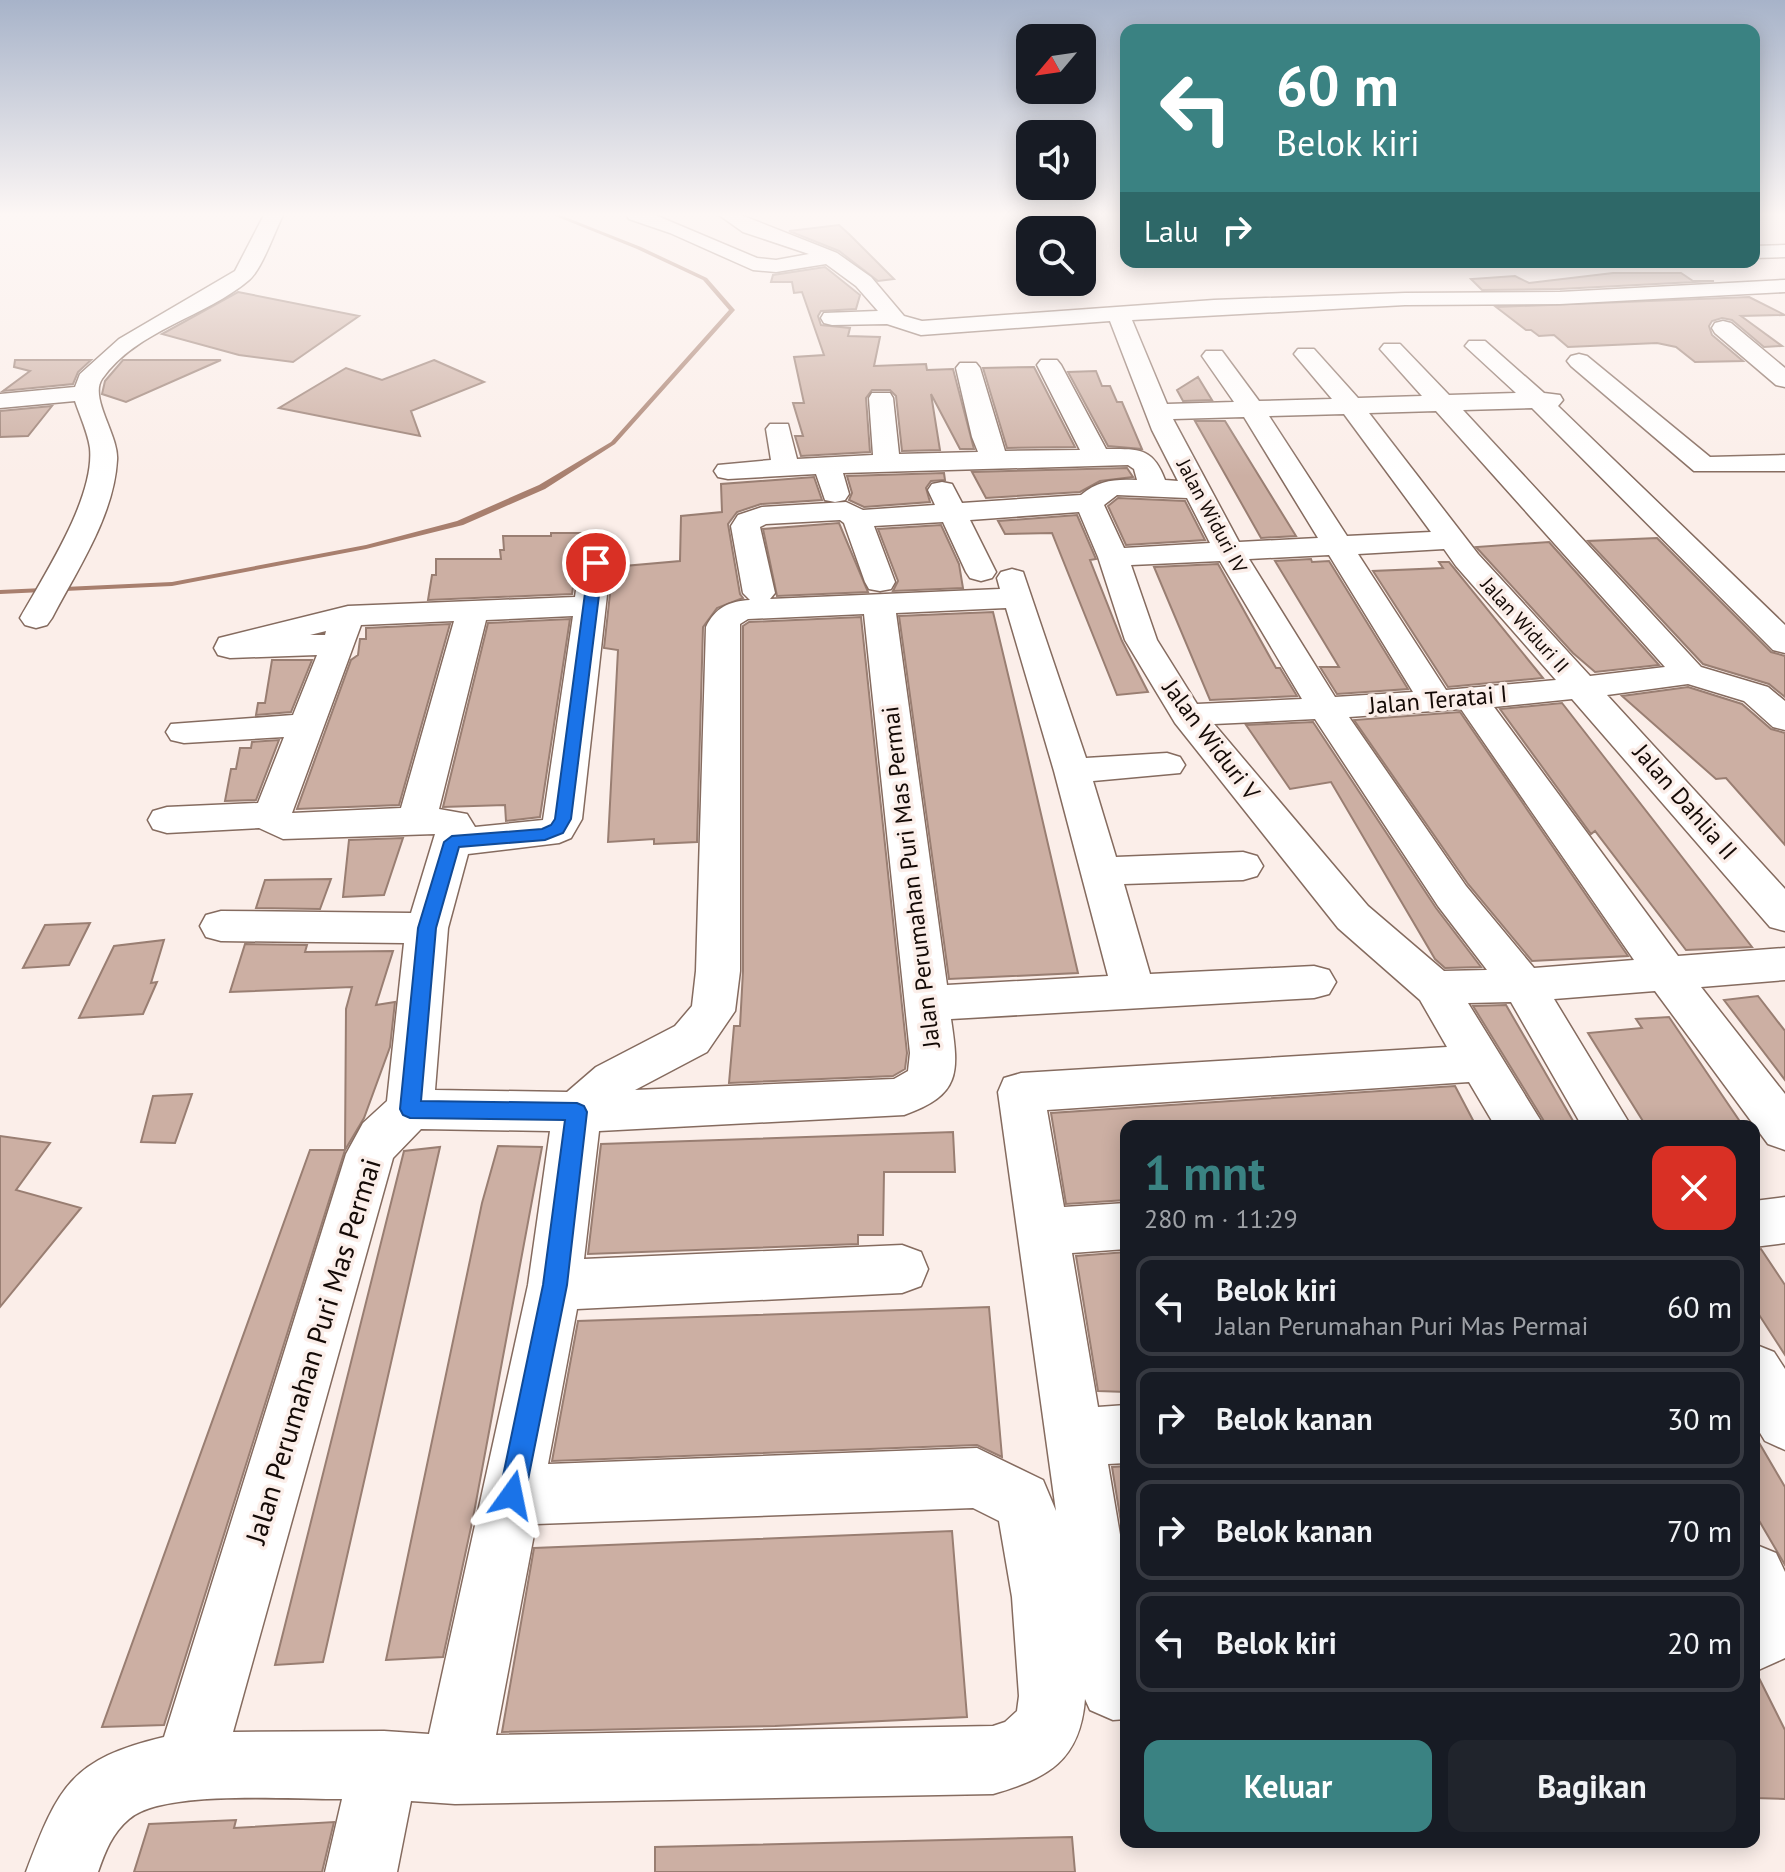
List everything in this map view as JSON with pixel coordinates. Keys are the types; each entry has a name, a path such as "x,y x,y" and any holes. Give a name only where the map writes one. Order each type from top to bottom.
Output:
{"street":[{"path":"38,615 81,536 99,486 104,460 103,445 85,393 89,379 109,358 199,302"},
{"path":"885,302 893,317 906,326 929,329 1118,313 1336,302"},
{"name":"Jalan Widuri IV","path":"1118,313 1158,412 1229,551 1326,709 1452,896 1523,985 1603,1120"},
{"path":"832,318 893,317"},
{"path":"1723,328 1785,380"},
{"path":"1477,346 1538,400 1785,643"},
{"path":"1392,349 1569,539 1689,674 1756,694 1785,719"},
{"name":"Jalan Widuri II","path":"1306,354 1351,406 1460,550 1584,689"},
{"path":"1214,356 1252,409 1339,548 1785,1130"},
{"path":"1579,361 1704,465 1785,463"},
{"path":"1049,365 1097,457"},
{"path":"968,368 985,437 995,459"},
{"path":"0,401 85,393"},
{"path":"881,398 887,464"},
{"path":"1158,412 1660,398"},
{"path":"779,429 785,467"},
{"path":"728,471 1097,457 1140,460 1146,465 1154,488"},
{"path":"928,463 953,511 1003,583 1072,771 1134,993"},
{"name":"Jalan Perumahan Puri Mas Permai","path":"189,1766 370,1154 380,1137 410,1109 577,1112 894,1098 914,1093 926,1083 933,1071 879,593 827,465"},
{"path":"750,602 745,526 748,521 762,516 953,511 1089,503 1103,491 1115,487 1198,490"},
{"name":"Jalan Widuri V","path":"1089,503 1113,557 1141,640 1187,715 1353,917 1435,988 1516,1120"},
{"path":"591,606 473,610 342,630 272,815 274,822 283,826 545,834 557,829 563,819 591,606 598,541"},
{"path":"1113,557 1339,548 1460,550"},
{"path":"455,1770 555,1285 577,1112 612,1080 691,1039 713,1011 718,971 722,627 726,618 750,602 1003,583"},
{"path":"410,1109 435,831 473,610"},
{"name":"Jalan Teratai I","path":"1187,715 1326,709 1584,689 1689,674"},
{"name":"Jalan Dahlia II","path":"1584,689 1785,916"},
{"path":"184,732 306,725"},
{"path":"1072,771 1167,765"},
{"path":"167,820 272,815"},
{"path":"1101,871 1243,866"},
{"path":"221,926 427,928"},
{"path":"1435,988 1523,985 1785,964"},
{"path":"927,1003 1314,982"},
{"path":"1120,1686 1113,1687 1100,1436 1043,1232 1021,1092 1481,1063"},
{"path":"1760,1223 1785,1220"},
{"path":"1043,1232 1120,1226"},
{"path":"555,1285 902,1269"},
{"path":"1760,1381 1785,1421"},
{"path":"62,1872 83,1822 101,1795 115,1784 189,1766 384,1765 455,1770 993,1760 1020,1752 1042,1737 1051,1717 1052,1696 1039,1565 1032,1526 1022,1501 977,1478 512,1495"},
{"path":"1760,1588 1771,1613 1765,1634 1760,1637"},
{"path":"361,1872 384,1765"}],"building":[{"path":"219,302 290,302 359,316 293,362 239,355 162,334"},
{"path":"806,302 858,302 856,309 821,311 818,316 821,325 850,328 848,336 880,337 874,366 926,364 927,370 953,369 974,449 960,449 931,394 940,450 902,451 896,396 890,390 872,390 866,398 870,452 801,456 795,436 803,436 793,403 804,403 794,357 824,355"},
{"path":"1613,302 1760,302 1785,315 1741,316 1782,346 1764,347 1732,320 1722,318 1712,321 1709,326 1712,335 1743,361 1695,362 1676,347 1657,343 1568,347 1554,335 1539,336 1526,330 1496,307"},
{"path":"15,360 91,360 78,372 73,384 3,391 30,371 14,367"},
{"path":"123,360 221,360 126,402 102,394 105,381"},
{"path":"434,360 484,382 411,411 420,436 279,408 346,368 382,380"},
{"path":"1034,367 1075,447 1007,448 983,368"},
{"path":"1096,371 1102,386 1110,386 1117,402 1122,402 1142,449 1108,446 1068,372"},
{"path":"1198,377 1212,400 1183,401 1177,390"},
{"path":"52,406 28,436 0,437 0,411"},
{"path":"1195,421 1225,421 1296,536 1261,538"},
{"path":"1127,468 1133,477 1100,481 1080,492 986,498 972,472"},
{"path":"944,473 945,480 931,481 926,488 930,502 864,507 849,500 852,493 847,476"},
{"path":"814,477 822,500 761,504 737,512 728,524 743,598 717,608 703,627 697,842 654,844 654,839 608,842 618,650 604,648 613,567 680,561 681,516 722,512 721,484"},
{"path":"1118,498 1185,501 1205,540 1126,545 1108,506"},
{"path":"1077,515 1096,559 1090,560 1122,641 1148,692 1117,695 1052,533 1005,534 998,521"},
{"path":"839,523 868,592 777,596 763,529"},
{"path":"941,525 959,564 963,588 893,591 898,581 878,529"},
{"path":"551,533 586,533 580,541 572,594 428,600 432,575 436,575 436,559 501,559 503,536 551,536"},
{"path":"1657,538 1771,652 1785,656 1785,697 1769,684 1703,664 1588,541"},
{"path":"1549,542 1659,665 1595,672 1573,653 1476,547"},
{"path":"1311,559 1312,562 1329,561 1408,689 1337,694 1320,667 1339,667 1275,561"},
{"path":"1439,562 1449,562 1543,678 1448,687 1373,571 1443,568"},
{"path":"1218,564 1276,668 1280,668 1297,696 1210,700 1154,567"},
{"path":"993,612 1078,973 949,979 899,616"},
{"path":"861,617 907,1053 905,1069 893,1076 729,1083 734,1026 740,1026 743,971 743,626 749,622"},
{"path":"570,619 540,817 506,821 505,805 443,807 488,623"},
{"path":"450,624 399,805 297,809 351,660 358,655 360,639 366,639 366,628"},
{"path":"272,660 312,660 291,712 256,715 258,703 265,703"},
{"path":"1688,687 1742,704 1771,729 1785,733 1785,845 1726,778 1716,779 1622,696"},
{"path":"1562,703 1752,947 1686,950 1595,831 1591,834 1500,709"},
{"path":"1460,712 1628,956 1532,961 1468,884 1354,720"},
{"path":"1313,722 1436,908 1481,967 1445,968 1435,959 1331,782 1290,789 1246,725"},
{"path":"279,740 256,800 225,801 231,769 236,769 240,748 251,748 252,742"},
{"path":"403,838 384,895 343,897 349,840"},
{"path":"331,879 320,909 256,908 265,880"},
{"path":"90,923 69,965 23,968 45,925"},
{"path":"164,940 151,983 157,982 143,1014 79,1018 114,946"},
{"path":"245,944 307,945 305,952 393,951 376,1005 395,1002 390,1047 364,1118 345,1150 346,1009 352,987 230,992"},
{"path":"1758,996 1785,1031 1785,1080 1724,1000"},
{"path":"1506,1005 1573,1120 1543,1120 1473,1006"},
{"path":"1669,1017 1739,1120 1642,1120 1588,1033 1642,1028 1636,1019"},
{"path":"1455,1086 1473,1120 1120,1120 1120,1200 1066,1204 1051,1113"},
{"path":"192,1094 175,1143 141,1142 153,1096"},
{"path":"953,1132 955,1172 884,1172 883,1235 858,1235 858,1244 588,1254 601,1144"},
{"path":"0,1136 50,1143 16,1190 81,1208 0,1307"},
{"path":"498,1146 542,1147 473,1518 443,1657 386,1660 482,1203"},
{"path":"440,1147 323,1662 275,1665 404,1151"},
{"path":"310,1150 345,1150 164,1725 102,1727"},
{"path":"1760,1249 1785,1285 1785,1355 1760,1316"},
{"path":"1120,1252 1120,1392 1098,1391 1076,1256"},
{"path":"989,1307 1002,1457 977,1445 552,1461 578,1321"},
{"path":"1760,1444 1785,1487 1785,1565 1760,1522"},
{"path":"1120,1466 1120,1516 1112,1467"},
{"path":"952,1531 967,1717 775,1726 502,1732 534,1548"},
{"path":"1760,1680 1785,1730 1785,1799 1760,1798"},
{"path":"236,1820 234,1828 334,1822 322,1872 134,1872 149,1824"},
{"path":"1072,1837 1075,1872 655,1872 655,1847"}],"waterway":[{"path":"0,592 172,584 366,547 460,523 542,487 613,443 732,310 725,302"}],"route":[{"path":"512,1495 555,1285 577,1112 410,1109 427,928 452,842 545,834 557,829 563,819 596,563"}]}
